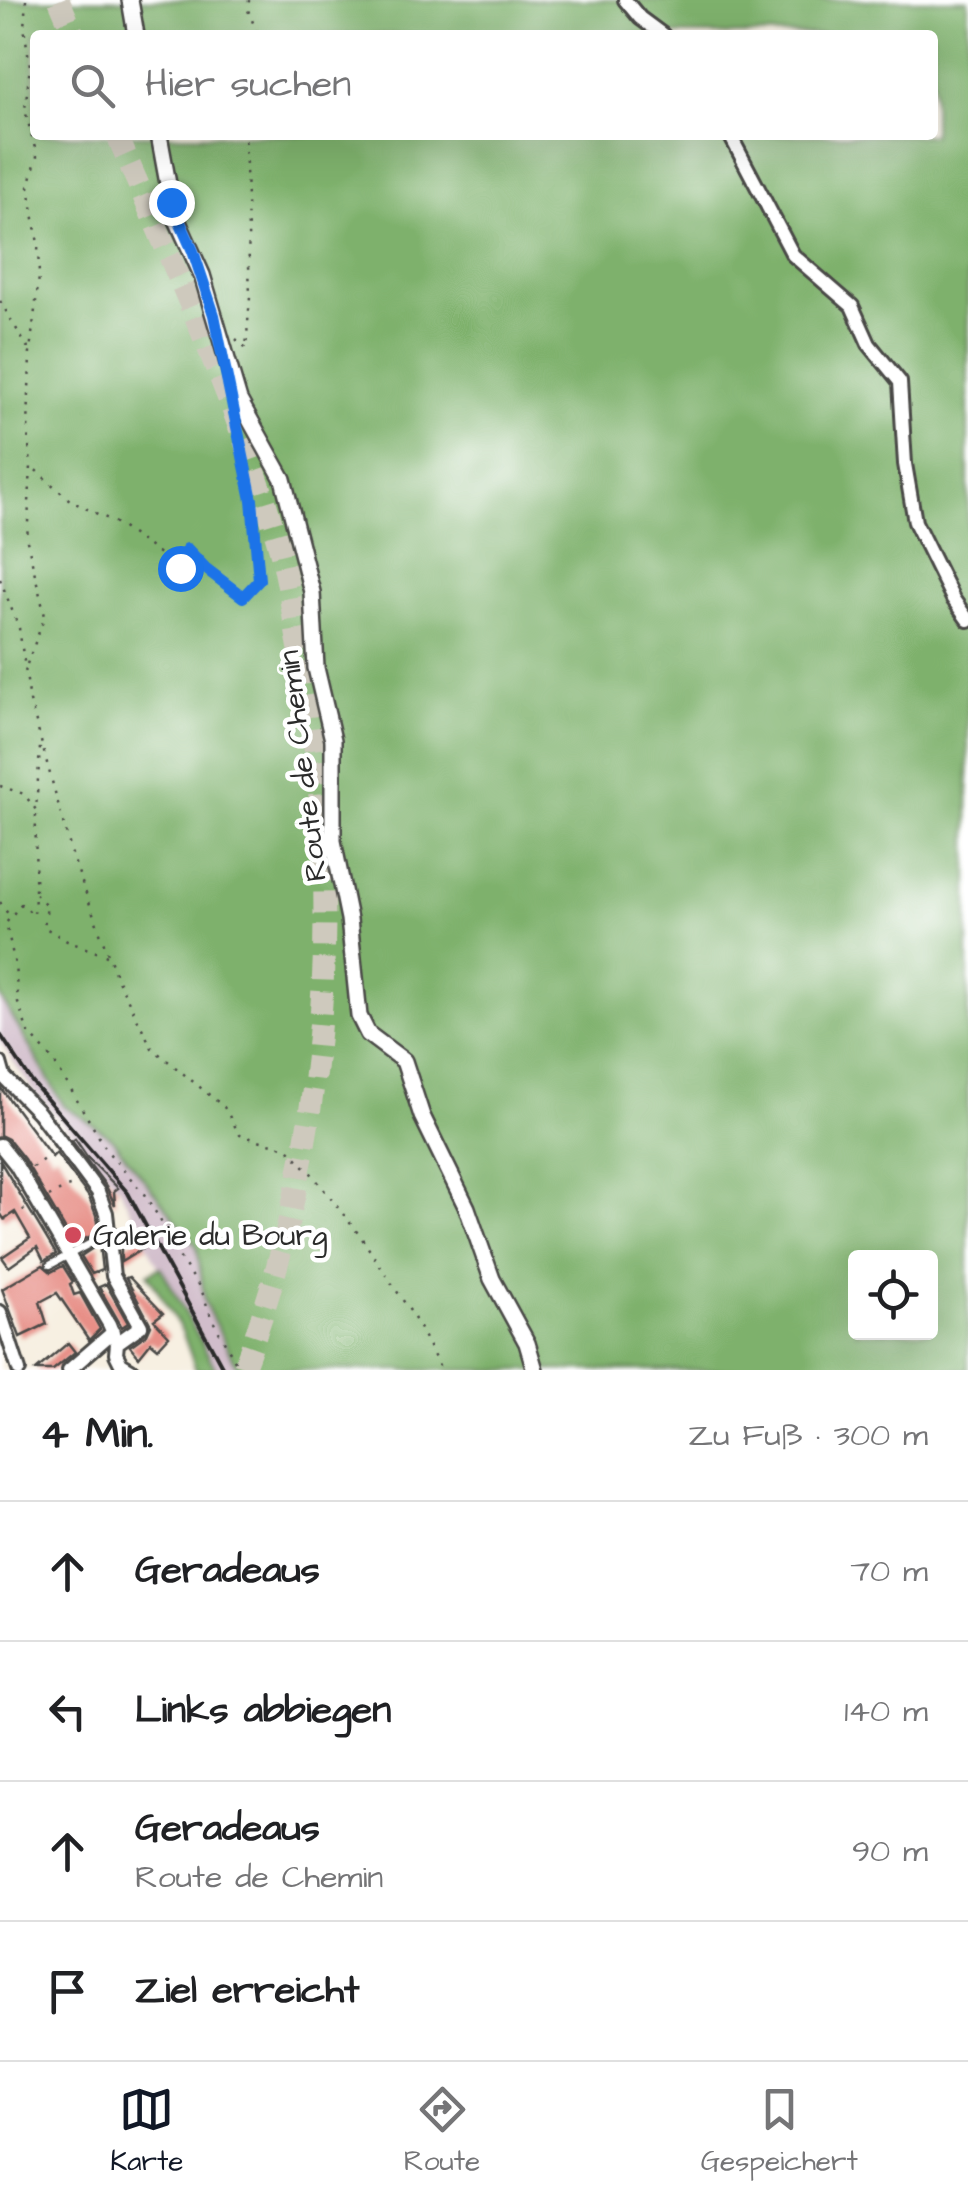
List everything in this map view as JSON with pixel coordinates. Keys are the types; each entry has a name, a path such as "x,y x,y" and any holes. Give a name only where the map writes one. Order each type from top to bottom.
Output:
{"street":[{"path":"130,0 135,30"},
{"path":"626,0 656,30"},
{"name":"Route de Chemin","path":"159,140 173,210 202,275 219,342 242,408 284,479 312,592 316,668 333,740 334,848 349,919 359,1016 368,1034 406,1065 422,1116 468,1208 492,1278 526,1343 535,1370"},
{"path":"733,140 793,255 852,306 869,344 900,382 905,464 915,522 968,620"},
{"path":"1,1071 39,1112 98,1192 106,1213 116,1286 141,1326 115,1338 69,1370"},
{"path":"0,1145 38,1202 115,1338 121,1364 131,1370"},
{"path":"0,1312 19,1370"}],"lane":[{"path":"50,1265 94,1242"}],"path":[{"path":"26,0 24,27 30,66 24,110 30,130"},
{"path":"249,0 248,10 256,30"},
{"path":"26,664 45,616 28,540 30,351 39,277 38,244 28,187 36,150 33,140"},
{"path":"235,338 246,349 250,297 245,140"},
{"path":"0,302 30,351"},
{"path":"31,466 71,502 114,522 180,568 187,549 243,597 259,580 252,500 234,412"},
{"path":"0,579 19,628 30,701 73,858 116,976 152,1048 224,1107 240,1135 287,1148 311,1173 372,1252 412,1314 440,1370"},
{"path":"41,740 34,915 20,904 6,923 18,1003 28,1032 53,1060 108,1152 144,1194 201,1289 240,1370"},
{"path":"0,786 24,794 36,810"},
{"path":"35,892 47,906 44,927 66,941 108,956"},
{"path":"0,902 11,918"},
{"path":"21,1174 47,1157"},
{"path":"4,1220 66,1187"}],"shaded area":[{"path":"0,996 64,1106 110,1136 197,1247 205,1304 239,1370 207,1370 189,1337 187,1313 171,1293 119,1187 32,1089 0,1042"}],"green space":[{"path":"0,0 968,0 968,1370 239,1370 205,1304 197,1247 110,1136 64,1106 0,996"},
{"path":"161,1267 216,1370 196,1370 182,1331 148,1274"}],"building":[{"path":"0,1087 52,1157 56,1153 89,1197 99,1238 91,1236 74,1244 24,1159 0,1135"},
{"path":"75,1139 118,1188 114,1191 115,1205 106,1186 72,1141"},
{"path":"0,1161 56,1254 44,1261 37,1247 9,1267 2,1257 30,1238 15,1212 4,1219 0,1213"},
{"path":"121,1236 124,1246 142,1237 147,1246 121,1262"},
{"path":"99,1244 102,1270 92,1274 81,1256"},
{"path":"43,1265 51,1272 63,1266 73,1282 70,1284 74,1295 80,1293 100,1329 89,1340 57,1293 40,1302 47,1324 20,1337 2,1289"},
{"path":"126,1278 163,1313 154,1320 169,1336 158,1348 151,1342 139,1357 130,1346 147,1334 151,1325"},
{"path":"106,1284 128,1323 122,1327 99,1287"},
{"path":"68,1343 75,1352 53,1370 36,1370"}],"tunnel":[{"path":"59,0 72,30"},
{"path":"119,140 204,337 262,491 285,569 313,738 322,830 324,921 321,1013 311,1104 295,1194 272,1283 243,1370"}],"railway":[{"path":"0,1034 32,1082 128,1193 224,1370"}],"place":[{"name":"Galerie du Bourg","path":"73,1235"}],"route":[{"path":"171,202 193,251 214,315 252,500 259,580 243,597 187,549 180,568"}]}
